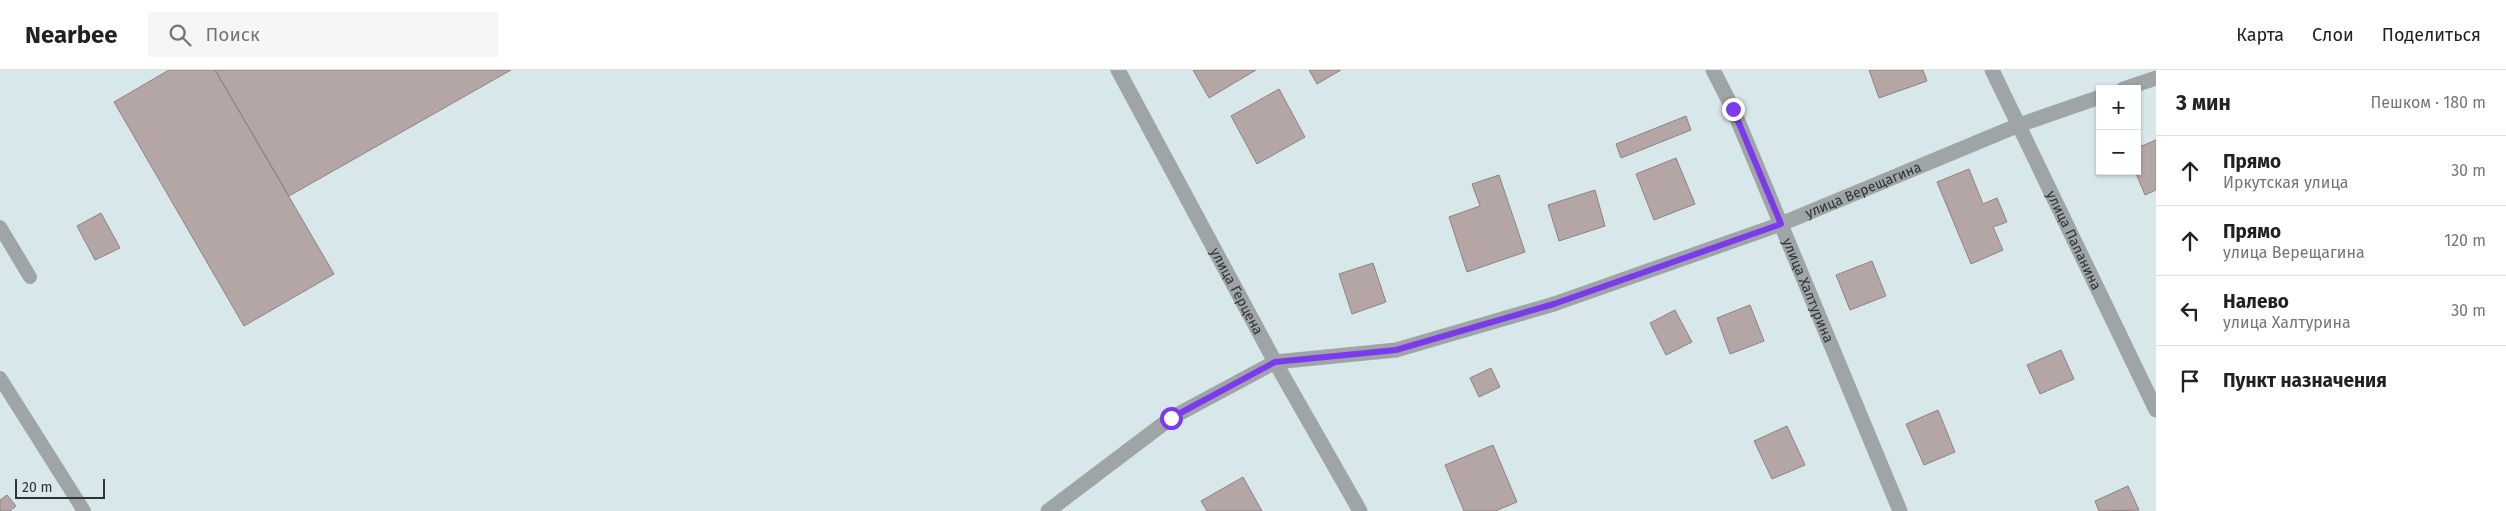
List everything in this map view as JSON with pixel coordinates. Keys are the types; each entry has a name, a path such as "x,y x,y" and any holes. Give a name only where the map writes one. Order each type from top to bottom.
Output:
{"street":[{"name":"улица Халтурина","path":"1713,70 1733,109 1900,511"},
{"name":"улица Папанина","path":"1992,70 2156,410"},
{"name":"улица Герцена","path":"1122,72 1275,362 1360,511"},
{"path":"2135,85 2156,78"},
{"name":"улица Верещагина","path":"1275,362 1396,350 1554,304 1781,224 2019,125 2096,98"},
{"path":"1048,511 1171,418 1275,362"}],"lane":[{"path":"0,227 30,277"},
{"path":"0,378 84,511"}],"building":[{"path":"169,70 215,70 334,274 244,326 114,102"},
{"path":"215,70 511,70 289,196"},
{"path":"1193,70 1256,70 1209,98"},
{"path":"1309,70 1341,70 1317,84"},
{"path":"1869,70 1923,70 1927,81 1879,98"},
{"path":"1279,89 1305,137 1257,164 1231,116"},
{"path":"1686,116 1691,130 1621,158 1616,144"},
{"path":"2156,140 2156,190 2145,195 2137,175 2141,175 2141,146"},
{"path":"1676,158 1695,204 1654,220 1636,174"},
{"path":"1969,169 1983,204 1997,198 2007,222 1993,227 2003,250 1971,264 1937,182"},
{"path":"1499,175 1525,252 1467,272 1449,217 1480,206 1472,184"},
{"path":"1595,190 1605,226 1559,241 1548,205"},
{"path":"101,213 120,248 95,260 77,226"},
{"path":"1872,261 1886,296 1850,310 1836,275"},
{"path":"1373,263 1386,302 1352,314 1339,274"},
{"path":"1750,305 1764,341 1730,354 1717,318"},
{"path":"1675,310 1692,342 1666,355 1650,323"},
{"path":"2061,350 2074,379 2040,394 2027,365"},
{"path":"1491,368 1500,387 1479,397 1470,378"},
{"path":"1938,410 1955,452 1924,465 1906,424"},
{"path":"1787,426 1805,465 1772,479 1754,441"},
{"path":"1493,445 1517,502 1495,511 1464,511 1445,465"},
{"path":"1243,477 1262,511 1207,511 1201,501"},
{"path":"2128,486 2139,510 2099,511 2095,501"},
{"path":"7,495 16,506 10,511 0,511 0,500"}],"route":[{"path":"1171,418 1275,362 1396,350 1554,304 1781,224 1733,109"}]}
